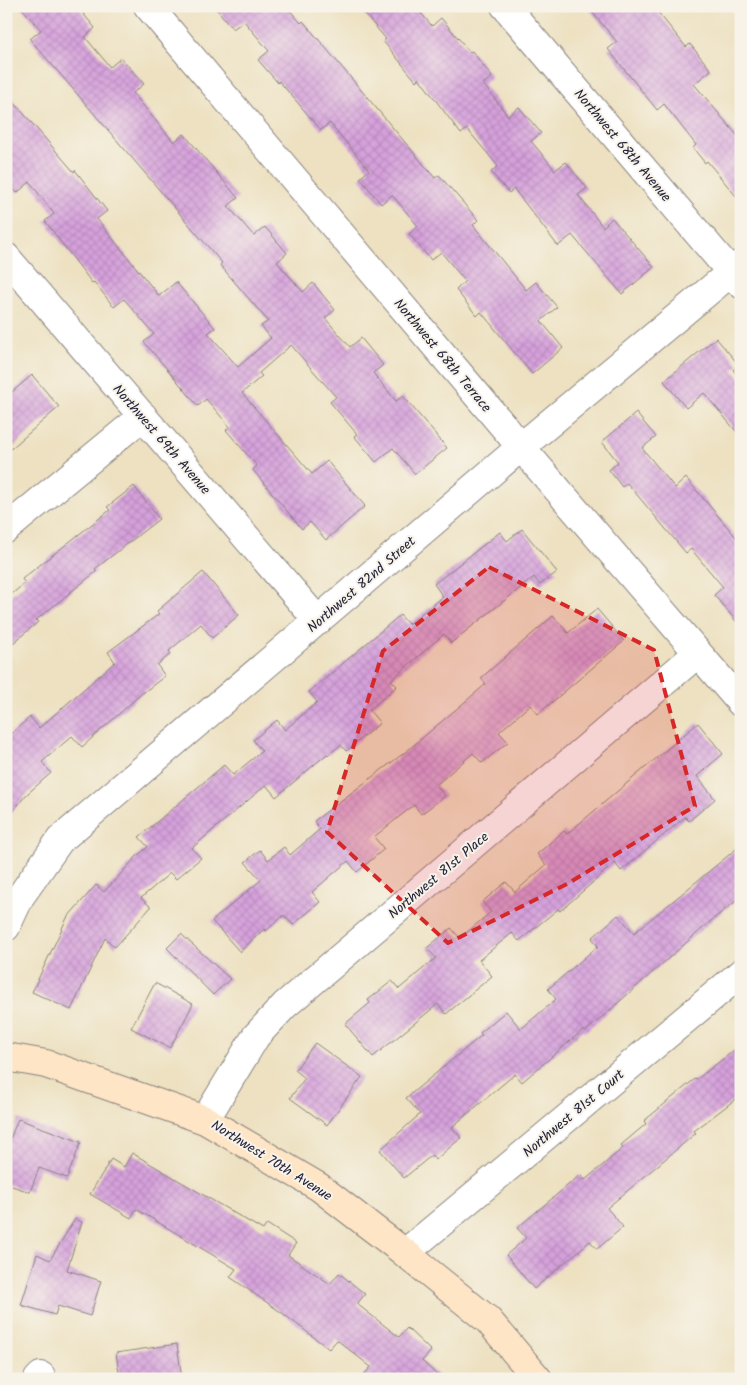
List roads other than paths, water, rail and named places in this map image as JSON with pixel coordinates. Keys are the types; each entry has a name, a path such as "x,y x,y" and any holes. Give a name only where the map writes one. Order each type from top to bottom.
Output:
{"street":[{"name":"Northwest 68th Terrace","path":"148,6 521,447 741,703"},
{"name":"Northwest 68th Avenue","path":"506,6 737,273"},
{"name":"Northwest 69th Avenue","path":"6,258 318,621"},
{"name":"Northwest 82nd Street","path":"6,927 20,897 60,840 521,447 737,273"},
{"path":"6,529 143,416"},
{"name":"Northwest 81st Place","path":"205,1120 256,1036 285,1005 698,653"},
{"name":"Northwest 81st Court","path":"405,1253 741,974"},
{"name":"Northwest 70th Avenue","path":"6,1057 46,1064 205,1120 319,1187 488,1320 538,1379"}]}
